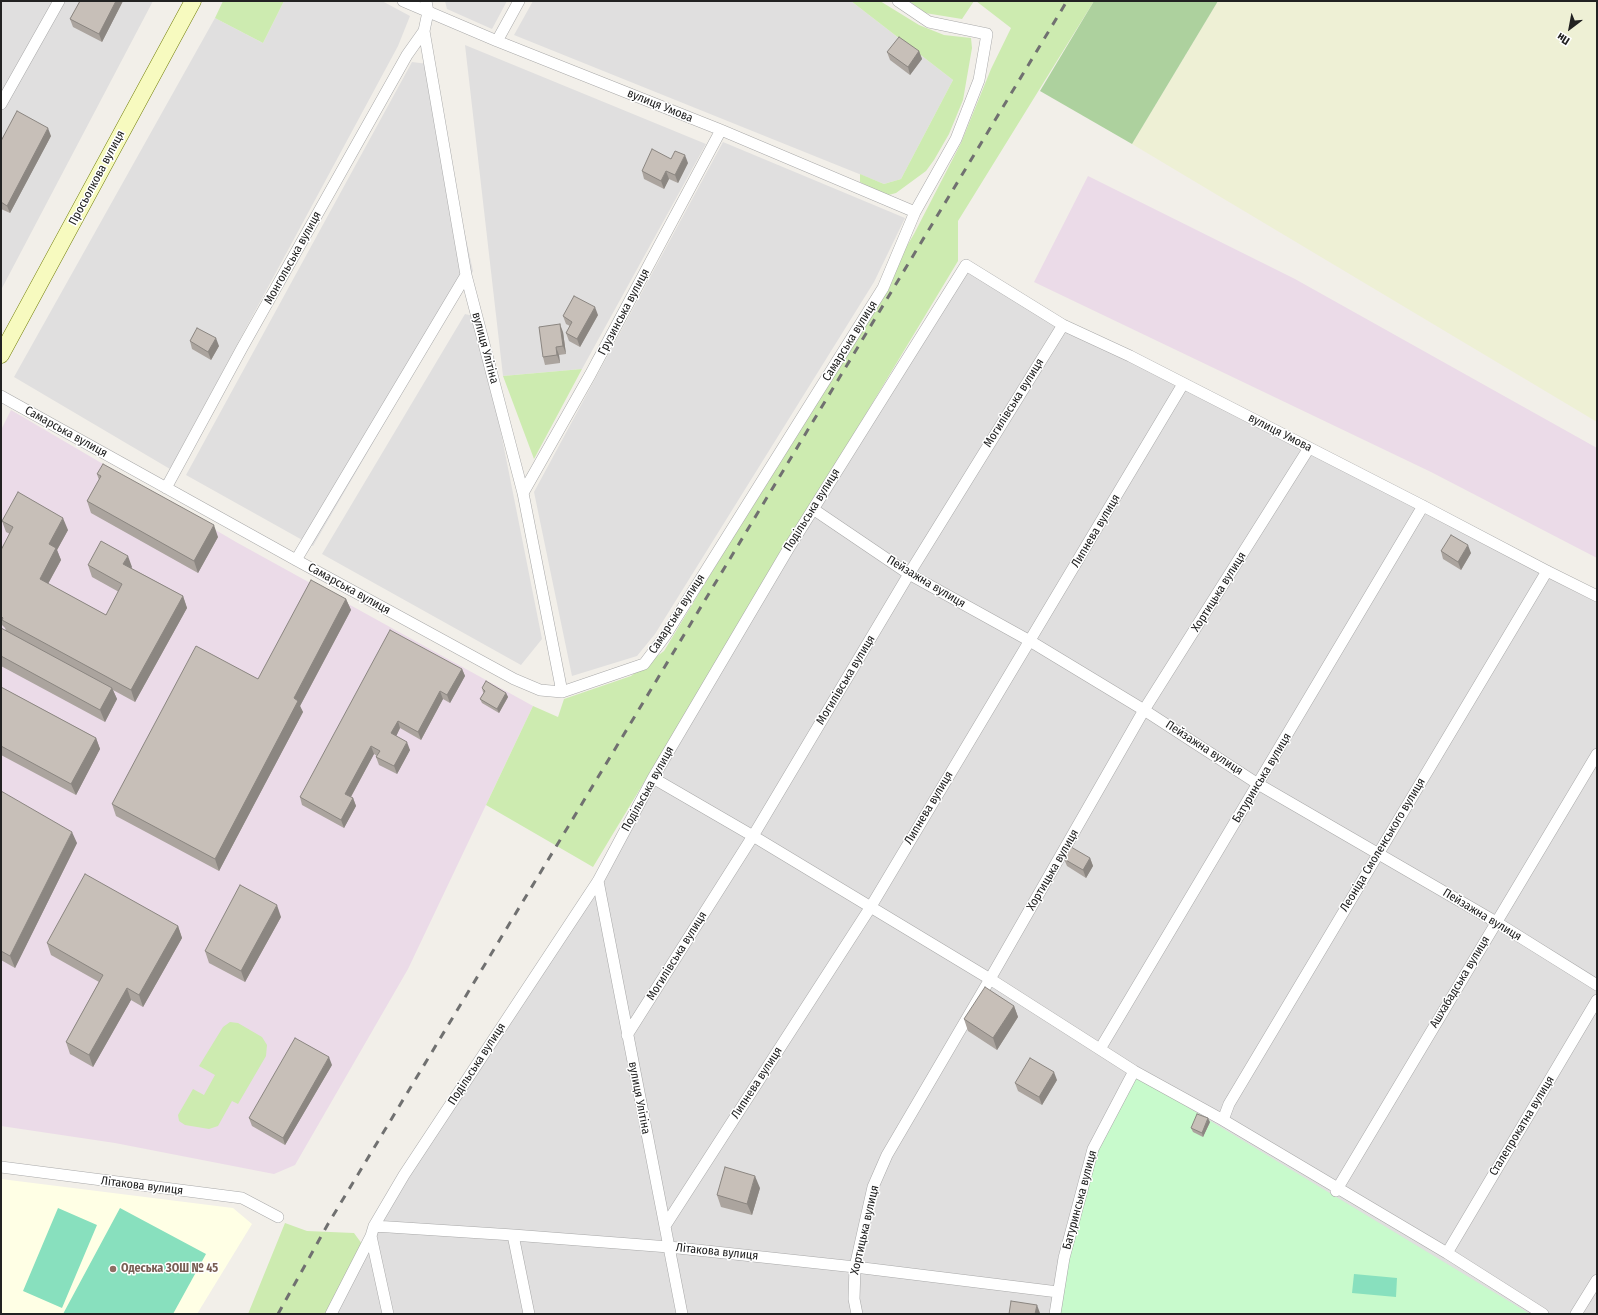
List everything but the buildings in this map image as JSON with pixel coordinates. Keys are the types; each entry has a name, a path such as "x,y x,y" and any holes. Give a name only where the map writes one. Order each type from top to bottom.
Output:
{"street":[{"path":"1,104 59,1"},
{"name":"Просьолкова вулиця","path":"1,355 192,1"},
{"name":"вулиця Умова","path":"403,1 427,6 497,41 721,130 916,212"},
{"path":"497,41 519,1"},
{"name":"Самарська вулиця","path":"1,396 514,679 540,690 562,692 644,664 665,636 883,288 916,212 956,139 979,80 986,34 929,22 898,1"},
{"name":"вулиця Улітіна","path":"427,6 424,32 466,275 523,493 562,692"},
{"name":"Монгольська вулиця","path":"166,488 242,348 407,55 424,32"},
{"name":"Грузинська вулиця","path":"523,493 590,375 721,130"},
{"name":"вулиця Умова","path":"966,265 1063,325 1130,356 1597,596"},
{"name":"Подільська вулиця","path":"331,1314 373,1231 413,1161 598,881 653,778 813,509 966,265"},
{"path":"296,560 466,275"},
{"name":"Могилівська вулиця","path":"627,1035 753,836 909,574 1063,325"},
{"name":"Липнева вулиця","path":"665,1226 870,908 1183,384"},
{"name":"Хортицька вулиця","path":"857,1314 854,1299 854,1267 873,1187 887,1155 1144,710 1309,448"},
{"name":"Батуринська вулиця","path":"1100,1049 1423,506"},
{"name":"Пейзажна вулиця","path":"813,509 909,574 1030,642 1144,710 1258,784 1496,922 1597,985"},
{"name":"Леоніда Смоленського вулиця","path":"1223,1120 1229,1104 1547,571"},
{"name":"Ашхабадська вулиця","path":"1337,1190 1597,754"},
{"path":"653,778 753,836 870,908 990,979 1134,1071 1223,1120 1337,1190 1447,1253 1543,1314"},
{"name":"вулиця Улітіна","path":"598,881 682,1314"},
{"name":"Сталепрокатна вулиця","path":"1447,1253 1597,1000"},
{"name":"Батуринська вулиця","path":"1055,1314 1064,1258 1093,1149 1134,1071"},
{"name":"Літакова вулиця","path":"1,1167 242,1198 278,1217"},
{"path":"373,1231 388,1314"},
{"name":"Літакова вулиця","path":"373,1231 513,1234 669,1246 1058,1292"},
{"path":"513,1234 529,1314"},
{"path":"1576,1314 1597,1280"}],"shaded area":[{"path":"1,1 153,1 1,290"},
{"path":"284,1 382,1 410,16 398,46 170,469 14,377 215,18 263,43"},
{"path":"445,1 507,1 492,29 447,9"},
{"path":"533,1 851,1 953,80 901,179 884,184 514,35"},
{"path":"1218,1 1597,1 1597,422 1132,144"},
{"path":"465,45 706,144 582,369 503,376"},
{"path":"412,62 428,64 473,271 313,546 186,475"},
{"path":"723,142 905,218 874,282 655,634 637,656 572,676 534,492"},
{"path":"1088,176 1295,279 1597,448 1597,558 1431,472 1034,282"},
{"path":"966,265 1063,325 1597,596 1597,1314 331,1314 371,1236 598,881 653,778"},
{"path":"465,314 478,317 542,639 521,665 322,554"},
{"path":"11,410 236,542 533,706 408,969 295,1165 274,1174 115,1143 1,1126 1,430"},
{"name":"Одеська ЗОШ № 45","path":"1,1179 233,1208 252,1224 197,1314 1,1314"}],"green space":[{"path":"223,1 284,1 263,43 215,18"},
{"path":"851,1 880,1 919,25 944,35 971,38 972,48 963,100 949,134 926,171 896,193 885,196 860,182 860,174 884,184 901,179 953,80"},
{"path":"909,1 974,1 962,19 925,13"},
{"path":"976,1 1094,1 958,221 958,261 593,867 486,805 533,706 558,717 564,699 631,676 664,651 914,234 961,143 991,69 1011,28"},
{"path":"1094,1 1218,1 1132,144 1040,91"},
{"path":"582,369 534,459 503,376"},
{"path":"230,1022 238,1023 262,1037 267,1045 266,1056 238,1104 232,1101 218,1126 209,1129 185,1125 179,1121 178,1115 193,1089 204,1095 215,1075 199,1066 223,1027"},
{"path":"1136,1076 1530,1314 1058,1314 1067,1260 1096,1151"},
{"path":"58,1208 97,1225 62,1308 23,1291"},
{"path":"120,1208 206,1254 173,1314 63,1314"},
{"path":"285,1223 307,1231 354,1233 362,1244 326,1314 248,1314"},
{"path":"1354,1274 1397,1278 1396,1297 1352,1293"}],"railway":[{"path":"278,1314 328,1224 1067,1"}],"place":[{"name":"Одеська ЗОШ № 45","path":"113,1269"}]}
